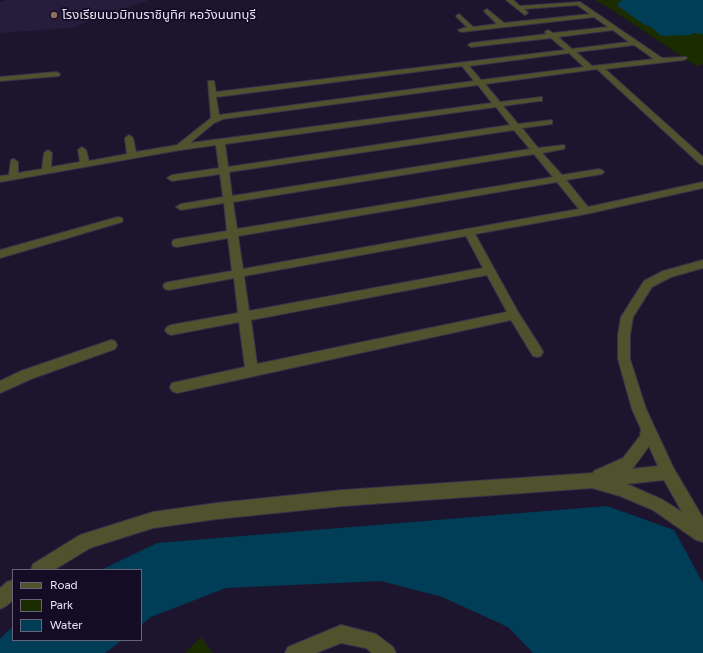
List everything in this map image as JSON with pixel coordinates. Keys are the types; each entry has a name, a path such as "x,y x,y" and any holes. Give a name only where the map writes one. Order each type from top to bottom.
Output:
{"street":[{"path":"509,0 590,68"},
{"path":"519,8 577,3 660,60"},
{"path":"487,11 502,25"},
{"path":"461,30 596,15"},
{"path":"459,16 471,28"},
{"path":"471,45 615,28"},
{"path":"212,95 636,43"},
{"path":"180,147 215,119 590,68 684,58"},
{"path":"464,64 535,152 586,211"},
{"path":"599,67 703,162"},
{"path":"0,80 56,74"},
{"path":"210,83 215,119"},
{"path":"0,180 180,147 539,99"},
{"path":"172,178 549,122"},
{"path":"129,138 132,155"},
{"path":"220,142 252,370"},
{"path":"181,207 561,148"},
{"path":"82,150 85,164"},
{"path":"46,171 48,153"},
{"path":"13,177 14,162"},
{"path":"177,243 599,172"},
{"path":"169,286 586,211 703,185"},
{"path":"0,254 118,220"},
{"path":"469,232 514,315 537,352"},
{"path":"703,264 667,274 648,284 636,300 627,317 624,335 624,359 640,409 668,472 703,533"},
{"path":"171,330 490,271"},
{"path":"177,387 514,315"},
{"path":"0,387 26,375 111,345"},
{"path":"590,481 628,463 647,438 648,428"},
{"path":"41,569 86,541 153,520 217,510 343,498 590,481 668,472"},
{"path":"590,481 621,489 658,505 703,533"},
{"path":"0,600 12,589"},
{"path":"294,653 341,634 370,640 387,653"}],"shaded area":[{"name":"โรงเรียนนวมิทนราชินูทิศ หอวังนนทบุรี","path":"7,0 149,0 71,28 0,33 0,2"}],"green space":[{"path":"594,0 703,0 703,64 696,66 609,8"},
{"path":"201,637 213,653 185,653"}],"water":[{"path":"623,0 703,0 703,34 692,33 691,35 661,36 651,27 643,24 618,6 619,5 617,3"},
{"path":"607,506 674,530 703,583 703,653 533,653 508,627 442,597 381,581 226,588 151,617 142,624 142,569 103,569 157,543"},
{"path":"12,627 12,641 121,641 105,653 0,653 0,639"}],"place":[{"name":"โรงเรียนนวมิทนราชินูทิศ หอวังนนทบุรี","path":"54,15"}]}
